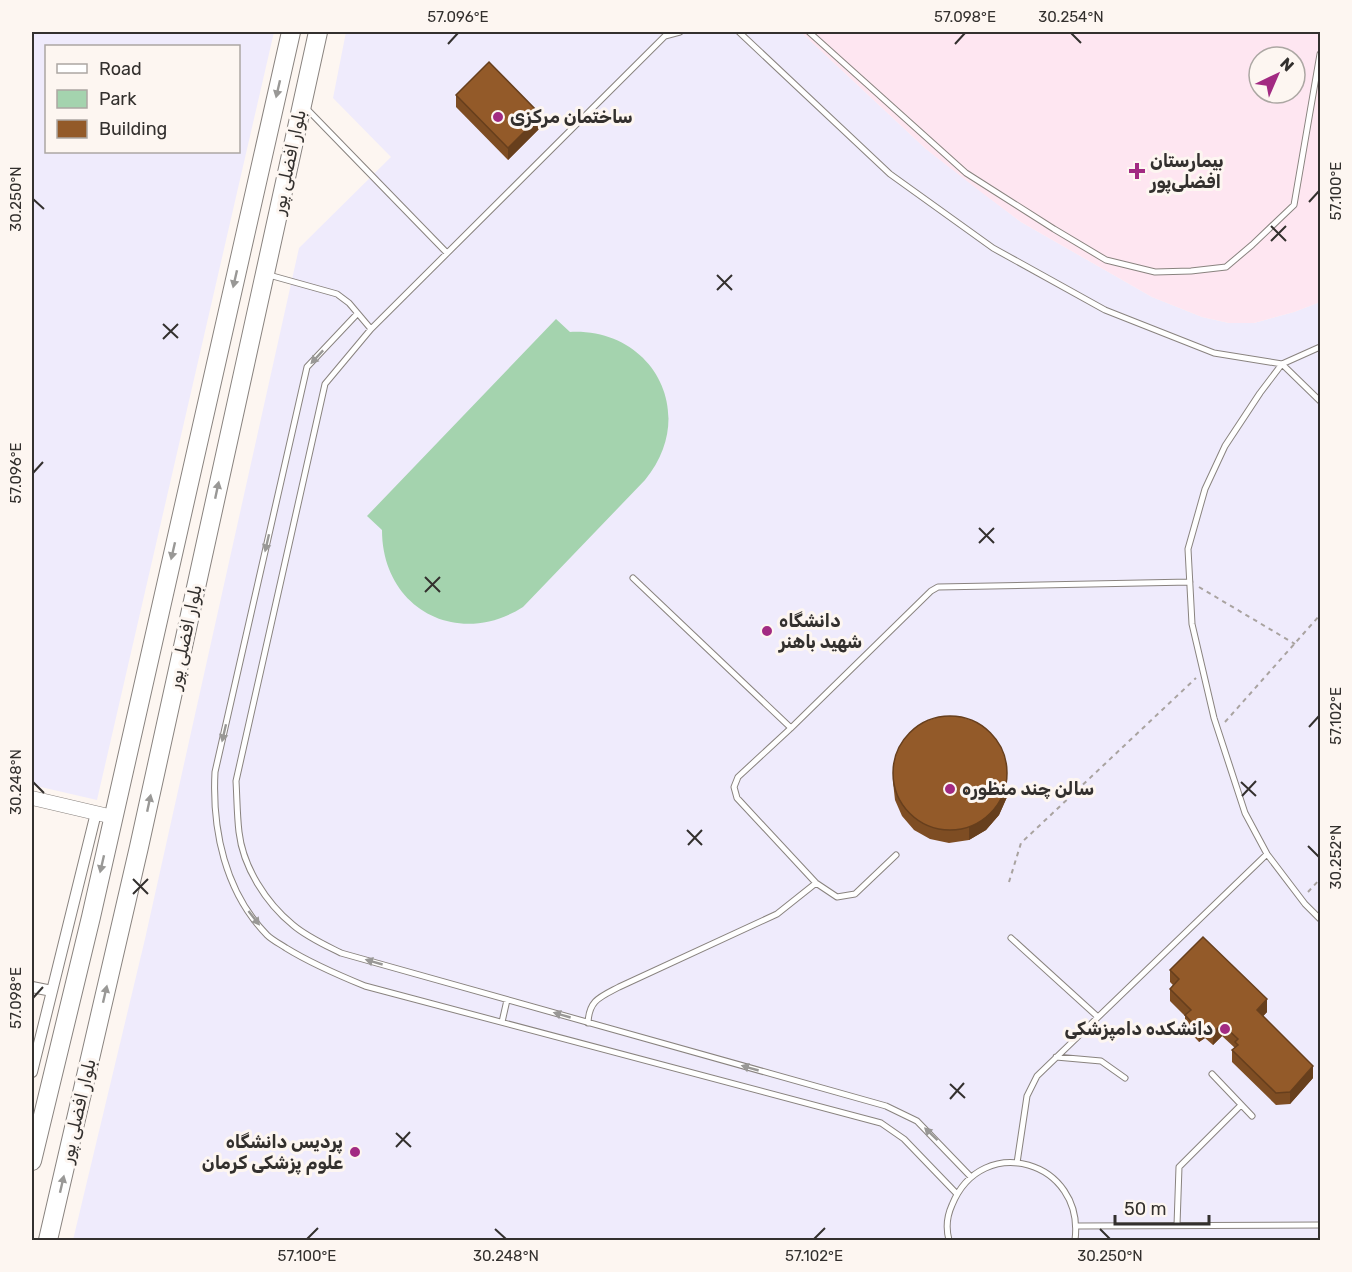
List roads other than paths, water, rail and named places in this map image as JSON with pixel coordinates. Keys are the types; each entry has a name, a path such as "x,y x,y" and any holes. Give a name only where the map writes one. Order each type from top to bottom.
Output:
{"highway":[{"name":"بلوار افضلی پور","path":"32,1161 105,815 291,32"},
{"name":"بلوار افضلی پور","path":"48,1240 139,847 318,32"}],"street":[{"path":"32,798 105,815 52,991 32,1072"},
{"path":"32,987 52,991"}],"lane":[{"path":"680,32 666,36 371,328 325,384 236,781 239,833 247,864 268,898 293,925 341,953 886,1106 917,1121 971,1176"},
{"path":"739,32 890,174 993,248 1105,310 1214,353 1282,364 1320,401"},
{"path":"809,32 966,173 1106,260 1155,272 1226,267 1294,205 1320,54"},
{"path":"302,104 447,253"},
{"path":"265,274 291,283 338,294 371,328"},
{"path":"357,314 307,368 215,772 213,802 218,839 228,872 243,905 268,936 311,964 365,986 881,1123 904,1139 956,1193"},
{"path":"1320,347 1282,364 1225,446 1205,489 1188,549 1191,624 1218,731 1245,813 1267,854 1301,899 1320,919"},
{"path":"633,578 791,728"},
{"path":"896,855 855,894 837,897 816,883 737,798 734,787 738,777 938,587 1190,582"},
{"path":"1017,1163 1027,1096 1036,1076 1267,854"},
{"path":"588,1023 589,1011 596,999 777,914 816,883"},
{"path":"1011,938 1098,1017"},
{"path":"501,1022 507,1000"},
{"path":"1056,1057 1101,1061 1125,1078"},
{"path":"1212,1074 1252,1116"},
{"path":"1177,1225 1179,1167 1241,1105"},
{"path":"949,1240 947,1234 949,1213 956,1193 971,1176 1000,1163 1017,1163 1040,1169 1059,1183 1072,1202 1077,1226 1075,1240"},
{"path":"1077,1226 1320,1225"}],"place":[{"name":"ساختمان مرکزی","path":"498,117"},
{"name":"بیمارستان افضلی‌پور","path":"1137,171"},
{"name":"دانشگاه شهید باهنر","path":"767,631"},
{"name":"سالن چند منظوره","path":"950,789"},
{"name":"دانشکده دامپزشکی","path":"1225,1029"},
{"name":"پردیس دانشگاه علوم پزشکی کرمان","path":"355,1152"}]}
